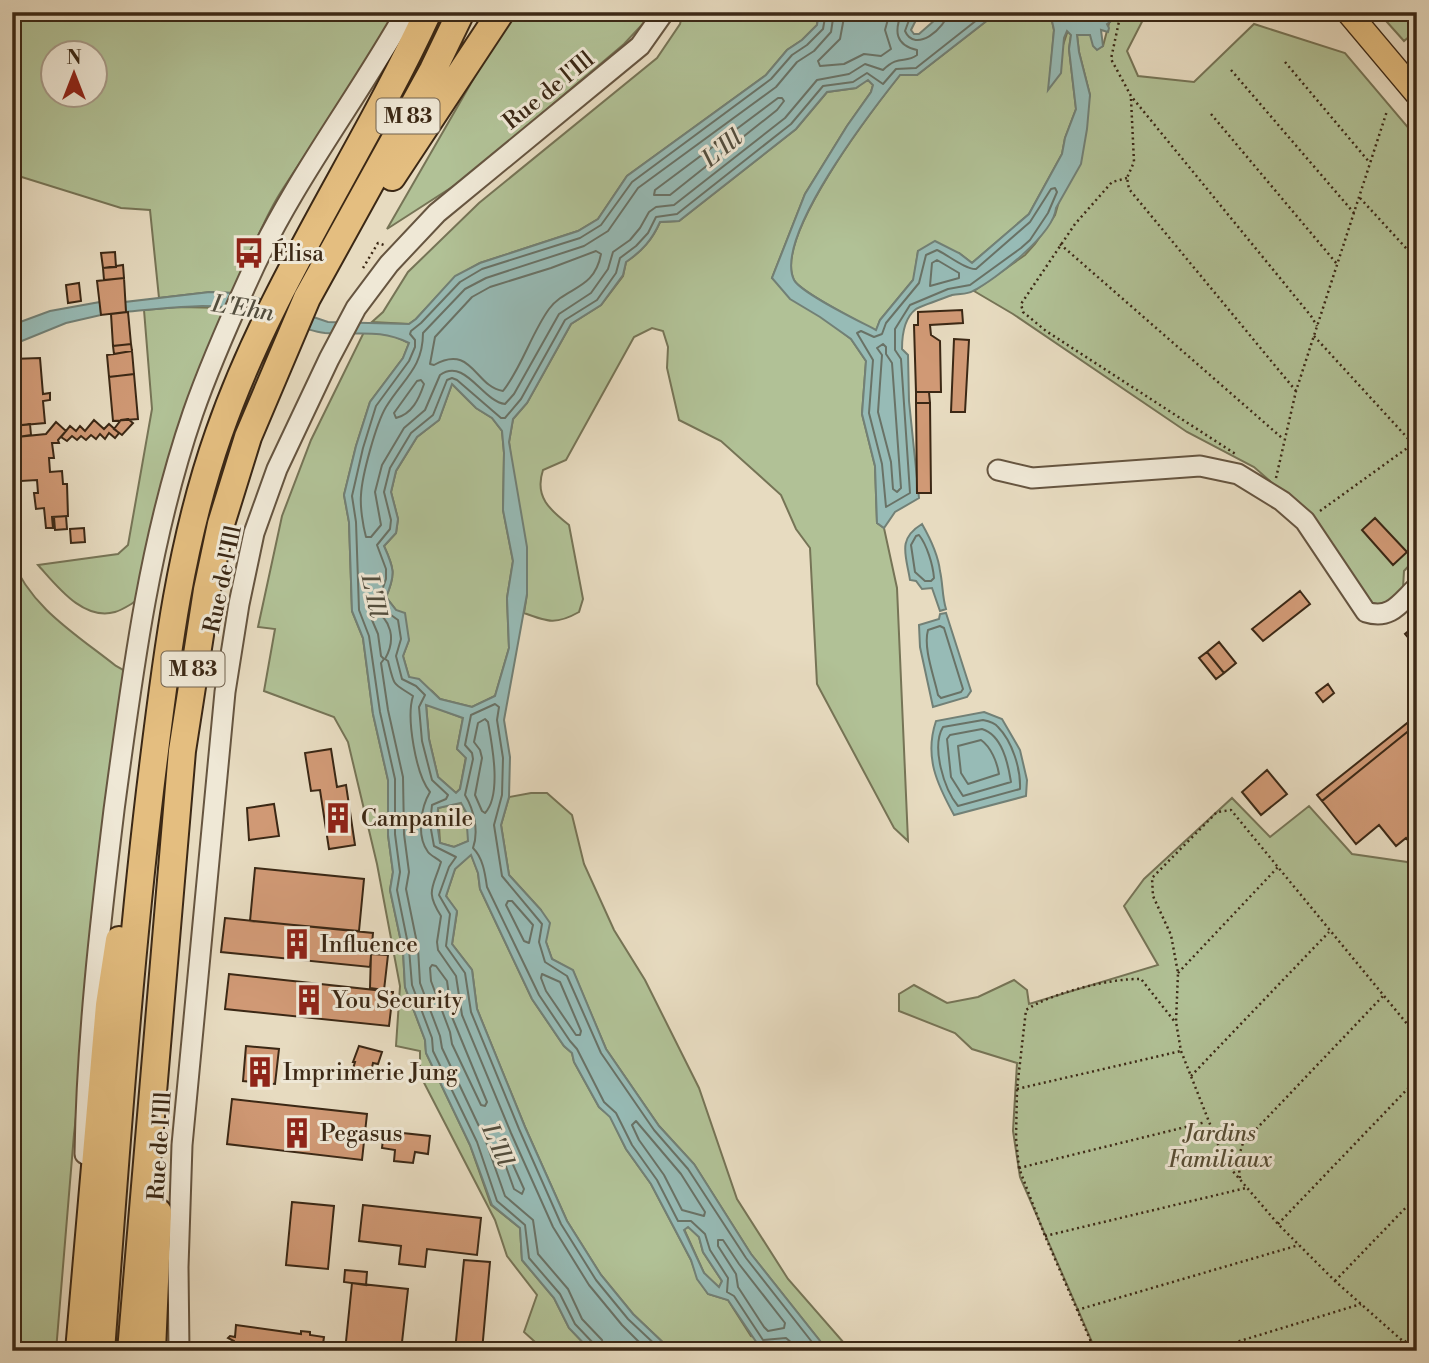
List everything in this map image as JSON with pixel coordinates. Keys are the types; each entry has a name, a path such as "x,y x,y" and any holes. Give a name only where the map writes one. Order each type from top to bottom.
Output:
{"highway":[{"name":"M 83","path":"84,1349 170,634 189,538 219,432 259,334 282,285 393,85 428,12"},
{"name":"M 83","path":"131,1351 182,751 207,590 221,524 247,437 307,298 433,70 461,12"},
{"path":"351,217 379,197 501,12"},
{"path":"84,1349 90,1216 109,1005 130,860 144,843"},
{"path":"152,1351 160,1149 169,1039 159,1005"}],"main road":[{"path":"1348,12 1417,94"}],"street":[{"path":"90,1216 84,1180 87,1068 110,846 133,664 165,510 193,413 250,275 281,213 379,60 405,12"},
{"name":"Rue de l'Ill","path":"179,1351 178,1266 182,1145 225,692 254,533 277,469 356,308 388,264 437,213 640,46 664,12"},
{"path":"998,470 1032,478 1200,466 1238,474 1282,501 1306,521 1366,612 1375,615 1390,613 1417,587"}],"path":[{"path":"1121,12 1111,59 1131,96 1304,306 1317,326"},
{"path":"1285,62 1370,163"},
{"path":"1231,71 1354,213"},
{"path":"1131,96 1134,162 1128,178 1129,189 1296,391"},
{"path":"1282,501 1275,475 1283,439 1296,391 1387,111"},
{"path":"1211,114 1337,264"},
{"path":"1128,178 1112,183 1060,244 1021,304 1023,312 1046,331 1241,458"},
{"path":"1359,197 1417,260"},
{"path":"1060,244 1283,439"},
{"path":"1306,521 1415,443 1314,336"},
{"path":"1415,1351 1335,1281 1278,1224 1225,1162 1181,1051 1176,1022 1178,973 1171,935 1153,896 1152,878 1217,812 1231,810 1417,1036"},
{"path":"1178,973 1278,867"},
{"path":"1191,1076 1330,931"},
{"path":"1095,1351 1019,1168 1016,1138 1017,1089 1026,1010 1041,1000 1124,979 1141,979 1176,1022"},
{"path":"1240,1181 1238,1159 1242,1143 1384,995"},
{"path":"1017,1089 1181,1051"},
{"path":"1278,1224 1417,1079"},
{"path":"1019,1168 1208,1121"},
{"path":"1045,1236 1247,1188"},
{"path":"1335,1281 1417,1196"},
{"path":"1077,1310 1299,1245"},
{"path":"1207,1351 1361,1304"},
{"path":"1405,1342 1417,1329"}],"green space":[{"path":"12,12 395,12 272,207 233,293 210,292 159,298 150,210 121,208 12,174"},
{"path":"512,12 654,12 624,44 466,178 387,229"},
{"path":"683,12 819,12 817,25 787,50 766,75 627,176 598,219 578,231 480,263 455,277 409,324 372,322 383,312 408,272 479,203 657,58 680,24"},
{"path":"998,12 1050,12 1054,30 1049,88 1068,30 1071,35 1069,49 1076,109 1062,154 1029,214 972,263 959,253 918,251 914,279 880,320 876,331 819,299 794,280 791,261 798,235 829,174 900,75 917,75"},
{"path":"1112,12 1147,12 1127,51 1138,76 1194,82 1254,24 1345,53 1417,138 1417,557 1404,571 1403,588 1381,608 1371,606 1302,509 1254,467 1187,432 1013,314 974,291 1025,255 1055,215 1090,95 1077,35 1090,34 1097,49 1103,46"},
{"path":"1378,12 1417,12 1417,30 1404,41"},
{"path":"867,79 873,85 871,92 805,194 772,278 851,339 866,361 862,414 875,466 877,523 884,528 897,588 908,841 894,828 817,684 810,548 796,529 781,495 721,441 679,420 667,368 668,347 663,331 652,328 634,337 566,460 543,470 542,495 550,508 569,525 583,599 579,612 564,619 546,620 524,613 527,594 509,442 513,419 527,403 571,324 601,305 623,276 626,262 646,245 660,222 679,221 796,129 827,92 856,88"},
{"path":"179,307 225,308 211,344 140,599 115,612 92,611 72,600 38,565 118,554 128,545 152,409 144,310"},
{"path":"364,332 392,335 409,343 403,358 370,402 344,495 349,522 352,611 363,638 373,714 388,780 388,835 393,872 390,890 403,951 405,987 425,1040 426,1053 470,1145 491,1205 520,1228 522,1260 554,1298 569,1328 591,1351 545,1351 524,1332 537,1295 507,1256 495,1220 420,1075 420,1051 396,1046 400,986 377,864 348,742 334,717 264,691 275,629 258,627 282,516 311,440"},
{"path":"452,384 476,408 492,418 502,431 503,510 513,561 507,598 509,648 495,696 472,707 440,699 409,677 403,656 409,640 396,610 386,597 392,571 384,546 396,533 398,519 391,492 396,471 417,437 439,420"},
{"path":"12,559 30,592 56,619 127,672 74,1134 56,1351 12,1351"},
{"path":"426,704 463,718 457,749 466,757 460,789 456,793 438,777 429,739"},
{"path":"547,793 572,815 584,864 614,930 645,980 699,1088 737,1199 788,1279 851,1351 828,1351 751,1254 694,1164 659,1126 606,1049 573,971 552,959 546,942 541,910 509,875 501,825 509,797"},
{"name":"Jardins Familiaux","path":"1232,798 1270,837 1309,806 1352,854 1407,862 1417,873 1417,1351 1074,1351 1092,1342 1020,1177 1013,1131 1017,1063 972,1049 955,1033 899,1011 899,994 914,985 947,1003 978,997 1014,980 1027,990 1029,1004 1158,965 1124,906 1144,879"},
{"path":"461,802 466,812 469,841 454,847 440,843 438,808"},
{"path":"471,854 480,889 532,999 564,1046 572,1053 574,1062 599,1107 610,1116 626,1149 651,1184 691,1260 698,1279 708,1294 728,1300 751,1336 784,1344 791,1351 672,1351 633,1314 601,1275 567,1221 477,1009 472,970 452,944 457,912 446,896 455,869"},
{"path":"688,1226 699,1237 703,1252 722,1281 719,1288 704,1273 684,1229"}],"water":[{"path":"819,12 920,12 911,30 914,34 919,34 944,12 998,12 917,75 900,75 829,174 798,235 791,260 794,280 819,299 876,330 880,320 913,280 918,251 935,241 972,263 1029,214 1062,154 1076,109 1069,49 1071,35 1067,31 1061,73 1048,90 1054,30 1050,12 1107,12 1110,22 1107,24 1108,32 1101,30 1103,46 1097,50 1090,35 1077,35 1090,95 1087,129 1081,164 1056,208 1053,219 1035,243 983,285 970,292 952,295 918,308 906,322 902,349 908,355 909,401 919,498 895,512 884,528 877,523 875,466 862,414 866,361 851,339 790,299 772,278 805,194 871,92 873,85 868,80 856,88 827,92 796,129 679,221 660,222 646,245 626,262 623,275 601,305 571,324 527,403 513,419 509,442 527,547 527,594 504,720 510,757 509,797 501,825 509,875 550,923 546,942 552,959 573,970 606,1049 659,1126 694,1164 751,1254 828,1351 791,1351 783,1344 761,1349 728,1300 708,1294 697,1279 691,1260 651,1184 626,1149 610,1117 599,1107 574,1062 572,1053 564,1046 532,999 480,889 478,873 471,855 455,869 446,896 457,911 452,944 472,970 477,1009 567,1221 601,1275 633,1314 672,1351 591,1351 569,1328 554,1298 522,1260 520,1228 492,1205 470,1145 426,1053 425,1040 405,987 403,951 390,890 393,872 388,835 388,780 373,714 363,638 352,611 349,522 344,495 370,402 403,358 409,343 377,334 325,333 262,314 222,307 190,306 126,312 125,302 210,292 233,293 257,298 328,322 409,324 455,276 480,263 578,231 598,219 627,176 766,75 787,50 817,25","holes":["452,384 476,408 492,418 502,431 503,510 513,561 507,598 509,648 495,696 472,707 440,699 419,679 409,677 403,656 409,640 405,613 396,610 386,597 392,571 384,546 396,533 398,519 391,492 396,471 417,437 439,420","426,705 463,718 457,749 466,758 460,789 456,793 438,777 429,739","461,803 466,812 468,841 454,847 440,843 438,808","688,1227 699,1237 703,1252 722,1281 719,1287 704,1273 684,1230"]},
{"path":"100,302 101,315 66,323 12,345 12,325 50,311"},
{"path":"922,524 939,565 946,609 940,611 932,588 922,589 916,581 910,580 905,555 906,542"},
{"path":"946,613 971,691 967,697 933,707 920,647 919,625 939,619 940,614"},
{"path":"984,712 1002,719 1020,750 1027,780 1026,796 954,815 934,770 931,747 936,721"}],"building":[{"path":"115,252 116,267 103,268 101,253"},
{"path":"123,265 124,278 104,280 103,268"},
{"path":"124,278 126,312 101,315 97,281"},
{"path":"79,283 81,301 68,303 66,285"},
{"path":"962,310 963,323 930,325 931,335 940,341 941,392 916,392 914,325 918,325 918,312"},
{"path":"128,312 131,344 113,346 111,314"},
{"path":"954,339 969,340 965,412 951,412"},
{"path":"131,344 132,351 114,354 113,346"},
{"path":"132,351 134,374 109,377 107,355"},
{"path":"40,358 43,394 50,393 50,400 43,401 45,423 13,426 12,359"},
{"path":"134,374 138,419 113,421 109,377"},
{"path":"916,392 929,392 930,403 916,403"},
{"path":"916,403 930,403 931,493 917,493"},
{"path":"128,419 133,423 122,435 114,429 121,420"},
{"path":"94,420 104,429 109,424 119,433 115,438 109,433 105,439 100,434 96,439 91,435 86,440 81,436 77,440 72,436 67,441 61,437 70,426 76,431 80,426 85,431"},
{"path":"56,422 66,431 58,440 59,443 52,443 54,458 49,458 50,472 62,471 63,484 67,484 68,516 52,517 53,528 46,528 44,508 36,509 34,493 38,493 37,480 21,481 17,437 46,434"},
{"path":"30,424 31,435 17,437 18,448 15,448 13,426"},
{"path":"66,516 67,529 55,530 54,517"},
{"path":"1375,518 1407,552 1393,565 1362,530"},
{"path":"84,528 85,542 71,543 70,529"},
{"path":"1300,591 1310,604 1263,641 1252,629"},
{"path":"1416,625 1417,627 1417,648 1405,634"},
{"path":"1219,642 1236,663 1224,673 1207,652"},
{"path":"1207,652 1224,673 1216,679 1199,658"},
{"path":"1328,684 1334,693 1323,702 1316,693"},
{"path":"1416,716 1417,724 1322,801 1317,795"},
{"path":"1417,724 1417,851 1406,838 1396,846 1379,825 1356,844 1322,801"},
{"name":"Campanile","path":"331,749 337,787 346,785 355,845 329,849 320,790 311,791 305,753"},
{"path":"1267,770 1287,794 1261,815 1242,792"},
{"path":"274,804 279,836 249,840 247,808"},
{"path":"255,868 364,879 359,931 250,921"},
{"name":"Influence","path":"225,918 373,933 370,967 221,952"},
{"path":"371,954 388,955 384,990 370,988"},
{"name":"You Security","path":"229,974 393,992 389,1026 225,1009"},
{"name":"Imprimerie Jung","path":"246,1046 279,1049 275,1084 243,1081"},
{"path":"359,1046 382,1052 378,1064 373,1063 370,1077 352,1072"},
{"name":"Pegasus","path":"232,1099 367,1114 362,1160 227,1144"},
{"path":"384,1131 430,1136 428,1154 415,1152 413,1163 394,1161 395,1150 382,1148"},
{"path":"292,1202 334,1206 328,1269 286,1265"},
{"path":"363,1205 481,1218 477,1255 427,1249 425,1267 399,1264 401,1246 359,1241"},
{"path":"464,1260 490,1262 482,1351 455,1351"},
{"path":"345,1270 367,1272 366,1285 344,1282"},
{"path":"352,1283 408,1289 401,1351 345,1351"},
{"path":"236,1325 301,1334 301,1331 310,1332 310,1335 324,1337 322,1351 233,1351 234,1341 228,1338 235,1337"}],"place":[{"name":"Élisa","path":"249,253"},
{"name":"Campanile","path":"338,818"},
{"name":"Influence","path":"297,944"},
{"name":"You Security","path":"309,1000"},
{"name":"Imprimerie Jung","path":"260,1072"},
{"name":"Pegasus","path":"297,1133"}],"water label":[{"name":"L'Ill","path":"722,148"},
{"name":"L'Ehn","path":"243,308"},
{"name":"L'Ill","path":"374,596"},
{"name":"L'Ill","path":"498,1145"}]}
